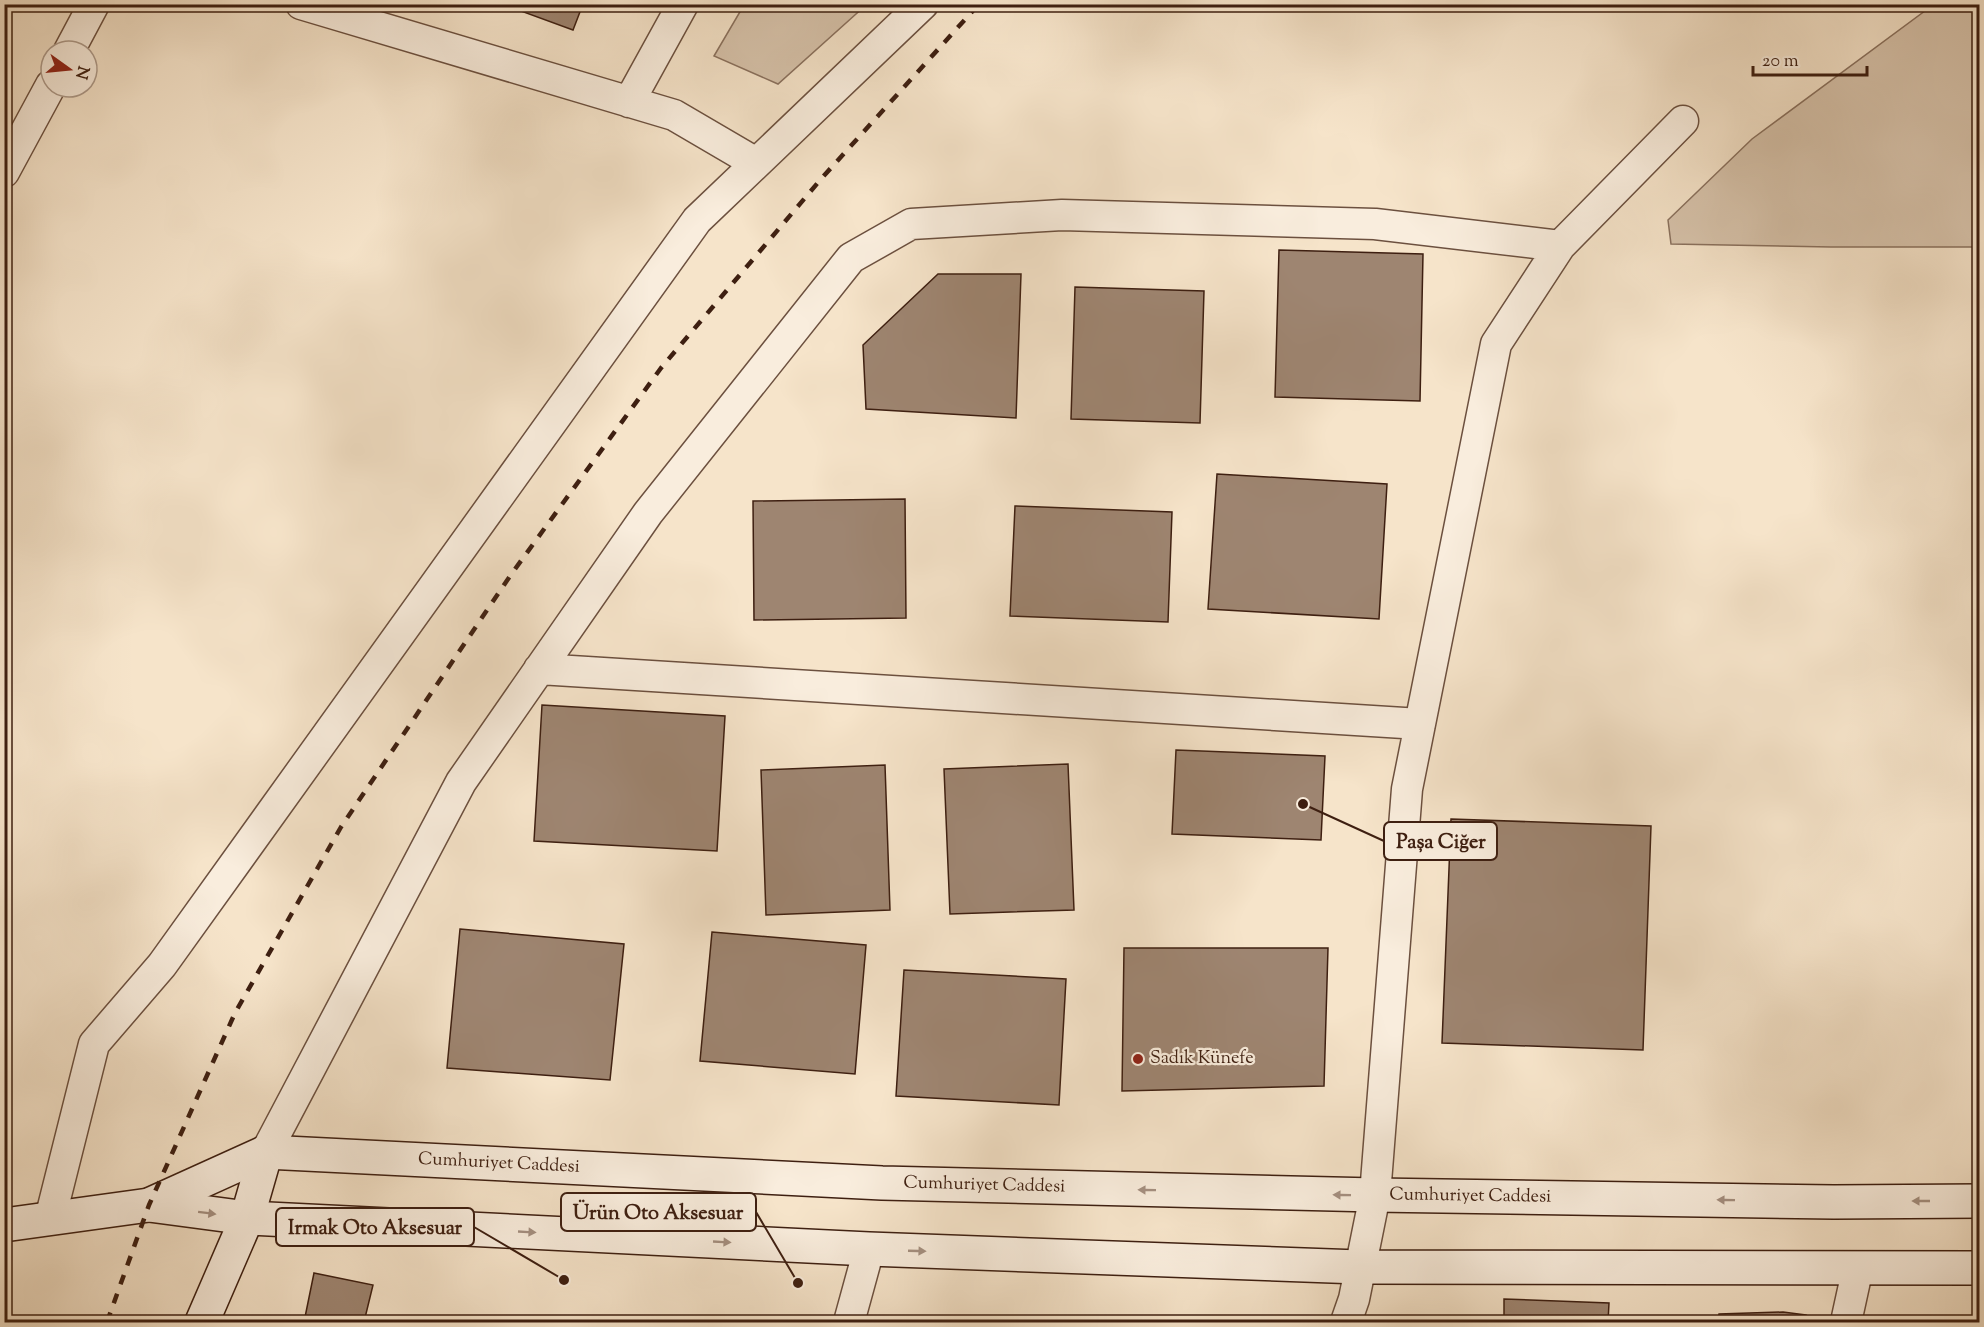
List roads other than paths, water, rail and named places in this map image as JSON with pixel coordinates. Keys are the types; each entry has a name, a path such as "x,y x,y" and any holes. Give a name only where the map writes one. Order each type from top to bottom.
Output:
{"main road":[{"name":"Cumhuriyet Caddesi","path":"4,1225 149,1205 266,1152 882,1183 1375,1195 1834,1202 1980,1201"},
{"path":"202,1323 247,1218 266,1152"},
{"path":"149,1205 247,1218 869,1250 1359,1267 1858,1266 1980,1268"}],"street":[{"path":"75,39 94,4"},
{"path":"301,4 674,115 756,163"},
{"path":"629,102 683,4"},
{"path":"50,1219 94,1044 162,965 697,220 923,4"},
{"path":"4,172 43,99"},
{"path":"1346,1323 1375,1195 1407,789 1496,344 1560,246 1683,121"},
{"path":"266,1152 461,782 648,513 851,258 911,224 1062,215 1375,224 1560,246"},
{"path":"539,669 1420,724"},
{"path":"849,1323 869,1250"},
{"path":"1846,1323 1858,1266"}],"railway":[{"path":"107,1322 149,1205 235,1013 341,827 510,576 661,368 821,179 979,4"}],"place":[{"name":"Paşa Ciğer","path":"1303,804"},
{"name":"Sadık Künefe","path":"1138,1059"},
{"name":"Irmak Oto Aksesuar","path":"564,1280"},
{"name":"Ürün Oto Aksesuar","path":"798,1283"}]}
